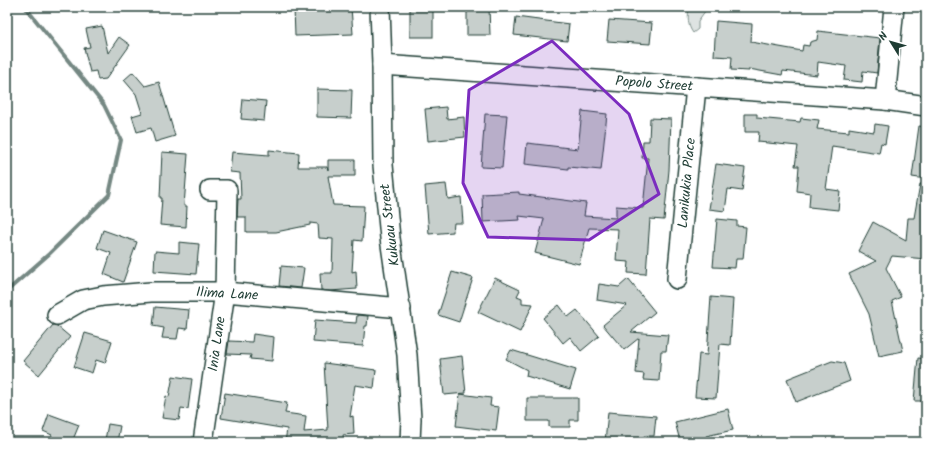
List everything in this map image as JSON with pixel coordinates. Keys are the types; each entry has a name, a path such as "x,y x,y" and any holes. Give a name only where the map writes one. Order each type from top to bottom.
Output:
{"street":[{"name":"Kukuau Street","path":"380,7 383,164 390,238 407,355 411,419 410,442"},
{"path":"885,100 894,7"},
{"name":"Popolo Street","path":"382,65 885,100 926,106"},
{"name":"Lanikukia Place","path":"677,279 696,87"},
{"name":"Inia Lane","path":"203,442 225,292 227,190 210,190"},
{"name":"Ilima Lane","path":"57,315 83,300 103,296 151,292 225,292 401,308"}],"highlighted area":[{"path":"552,41 629,114 659,194 589,240 488,237 463,183 469,90"}],"shaded area":[{"path":"689,7 708,7 698,21 698,29 693,33 689,24"}],"building":[{"path":"351,7 353,34 295,36 294,8"},
{"path":"410,7 433,7 433,37 410,37"},
{"path":"467,7 489,7 490,35 467,35"},
{"path":"516,17 569,24 567,41 514,35"},
{"path":"609,20 652,23 650,44 607,41"},
{"path":"716,21 752,24 751,42 802,51 803,45 809,46 810,42 817,40 818,31 880,38 877,73 863,71 862,82 844,80 846,66 818,62 817,75 783,71 782,75 749,69 749,71 731,70 732,57 714,56"},
{"path":"102,26 108,53 119,37 130,45 106,79 98,80 96,71 90,72 84,48 90,47 86,29"},
{"path":"133,72 145,86 159,82 175,136 155,142 151,128 137,132 132,116 142,113 136,94 124,80"},
{"path":"317,89 352,90 351,118 317,117"},
{"path":"243,99 266,101 264,121 241,119"},
{"path":"446,107 447,119 464,117 465,137 428,141 425,109"},
{"path":"582,111 607,114 601,170 568,167 568,169 525,164 527,143 578,149"},
{"path":"485,114 507,115 502,168 481,167"},
{"path":"745,114 757,114 757,118 800,122 801,118 819,120 817,129 849,132 849,128 874,132 875,124 888,126 885,144 881,143 879,153 832,146 826,189 840,191 838,210 809,207 810,193 797,191 799,166 795,166 798,146 758,142 759,132 745,132"},
{"path":"650,118 671,119 669,170 664,220 650,219 646,274 628,273 629,262 616,261 618,229 589,228 579,264 535,253 544,219 519,216 520,220 483,222 482,194 519,192 519,194 586,203 584,216 616,218 616,206 643,208 648,158 642,158 643,141 649,141"},
{"path":"919,126 926,127 926,179 912,177"},
{"path":"269,150 299,153 298,167 327,167 328,170 328,160 355,160 355,176 328,176 333,205 364,206 362,241 354,240 352,272 356,271 357,289 330,291 321,290 320,273 332,273 333,239 319,238 318,224 310,223 310,225 276,232 246,232 246,217 237,217 238,199 241,199 240,173 230,172 232,152 269,155"},
{"path":"162,152 188,154 184,206 187,206 186,227 160,225 162,198 160,198"},
{"path":"716,164 745,168 742,191 728,189 725,211 709,209"},
{"path":"446,184 448,199 461,197 463,223 454,223 453,232 429,234 425,186"},
{"path":"920,184 926,184 926,259 892,256 886,268 901,297 892,301 903,351 879,356 869,314 849,274 876,261 858,251 873,222 906,240 908,218 914,218"},
{"path":"717,219 737,221 737,226 746,227 743,259 736,259 735,268 713,267"},
{"path":"103,230 137,242 123,282 104,274 111,253 97,248"},
{"path":"179,242 199,244 196,274 154,271 155,251 179,253"},
{"path":"281,266 304,268 301,288 279,286"},
{"path":"452,272 473,278 459,322 438,315"},
{"path":"495,278 520,290 517,296 522,298 522,303 533,304 520,332 478,312"},
{"path":"628,279 655,312 631,332 668,335 666,351 661,351 659,381 643,380 644,374 636,373 639,338 624,350 603,325 627,305 597,300 599,284 619,287"},
{"path":"711,297 733,299 730,345 720,344 716,398 695,397 699,354 707,355"},
{"path":"559,305 568,317 577,310 599,336 581,351 570,337 563,343 543,318"},
{"path":"155,307 189,310 187,329 179,328 177,339 162,338 164,328 153,326"},
{"path":"357,315 368,316 367,326 365,326 363,346 313,342 315,320 356,323"},
{"path":"53,325 57,326 70,337 39,375 23,361"},
{"path":"85,333 112,341 105,363 96,360 92,373 74,367"},
{"path":"253,334 274,337 272,361 250,359 251,355 227,354 229,341 252,342"},
{"path":"511,350 576,370 570,389 526,376 527,370 506,359"},
{"path":"462,356 466,393 444,395 440,359"},
{"path":"918,358 926,359 926,401 914,401"},
{"path":"832,361 844,363 850,381 796,402 787,379"},
{"path":"324,363 376,370 374,388 355,385 350,417 353,416 354,434 343,435 344,442 285,442 287,429 221,418 225,393 287,403 285,413 306,416 304,432 328,430"},
{"path":"173,376 192,379 188,409 181,408 179,420 162,418 166,396 169,397"},
{"path":"460,394 491,398 490,406 499,407 496,431 456,426"},
{"path":"527,398 578,398 578,420 570,420 570,427 549,427 549,421 527,421"},
{"path":"728,409 733,430 706,436 707,442 687,442 686,439 680,441 675,422"},
{"path":"608,412 656,416 654,436 644,436 644,442 605,442"},
{"path":"49,414 79,425 72,442 49,442 52,435 43,431"},
{"path":"108,424 120,426 117,442 105,440"}],"waterway":[{"path":"7,291 49,254 109,195 121,140 104,105 25,7"}]}
